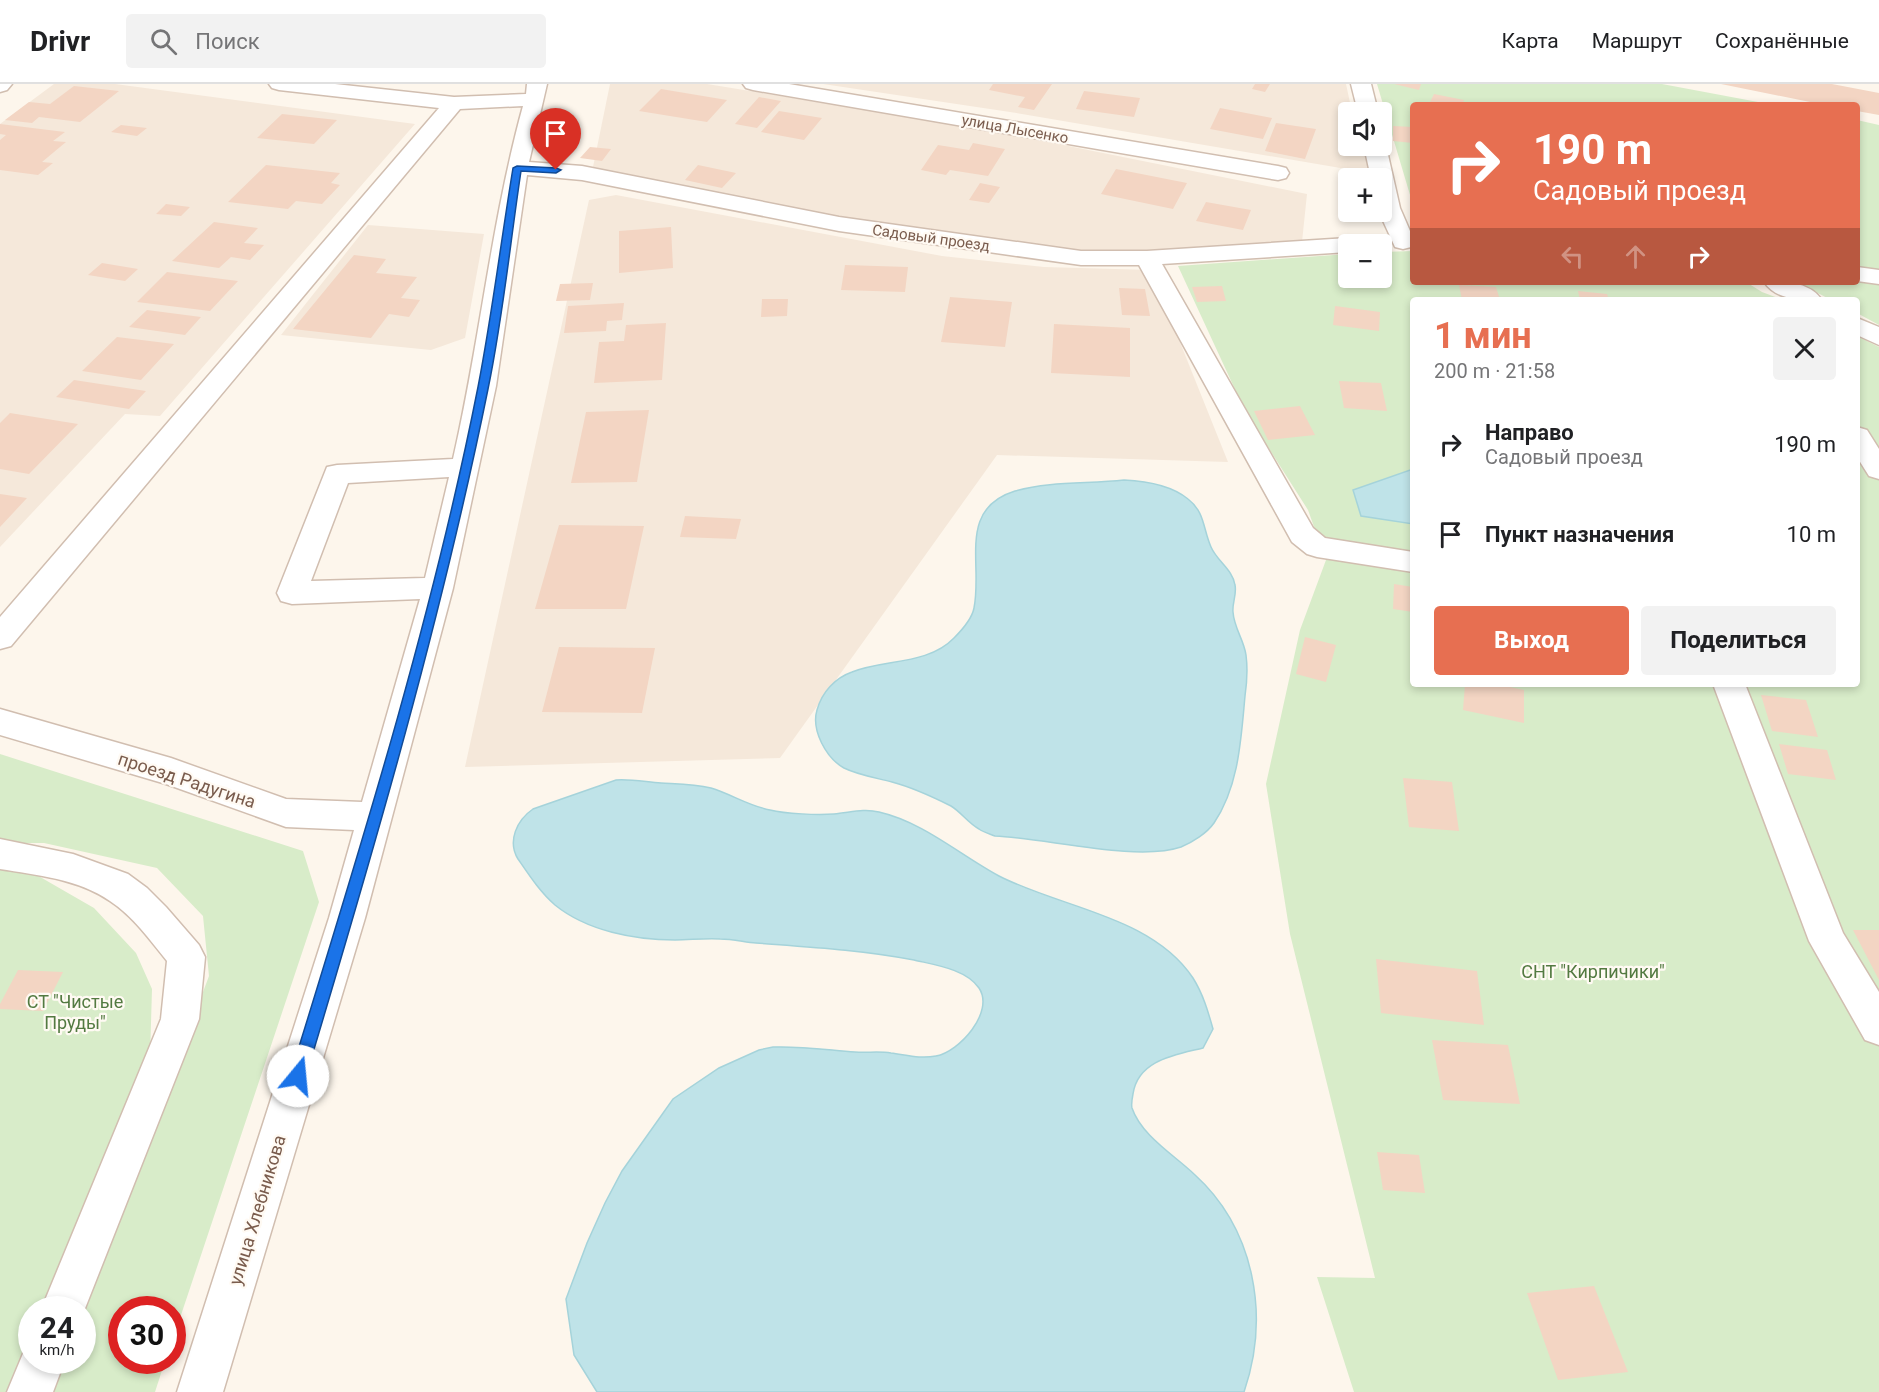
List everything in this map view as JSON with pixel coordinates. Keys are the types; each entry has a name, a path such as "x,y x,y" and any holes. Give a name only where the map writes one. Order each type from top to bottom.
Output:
{"street":[{"path":"279,84 454,103 536,92"},
{"name":"улица Лысенко","path":"753,84 1278,173"},
{"path":"1361,84 1366,102"},
{"name":"улица Хлебникова","path":"200,1392 347,918 438,588 483,386 517,168 536,92"},
{"path":"0,638 454,103"},
{"path":"1377,156 1389,208 1387,234"},
{"name":"Садовый проезд","path":"517,168 582,173 839,224 1081,258 1147,258 1338,246"},
{"path":"1147,258 1302,535 1317,547 1410,562"},
{"path":"1860,274 1879,277"},
{"path":"1779,285 1804,297"},
{"path":"1860,327 1879,337"},
{"path":"1860,441 1879,470"},
{"path":"438,588 292,593 337,474 465,467"},
{"path":"1731,687 1827,941 1879,1028"},
{"name":"проезд Радугина","path":"0,722 171,772 286,813 376,817"},
{"path":"0,854 62,865 117,886 158,921 186,957 180,1019 69,1296"},
{"path":"30,1392 37,1374"}],"shaded area":[{"path":"54,84 115,84 415,124 160,416 125,414 0,547 0,124"},
{"path":"610,84 707,84 999,132 1307,194 1302,242 1139,256 963,243 773,208 593,167"},
{"path":"823,84 1346,84 1350,102 1338,102 1338,156 1365,156 1369,168 1340,168 1010,112"},
{"path":"616,195 942,256 1044,267 1151,270 1228,462 997,455 780,758 465,767 589,200"},
{"path":"368,225 484,234 465,338 431,350 281,335"}],"green space":[{"path":"1377,84 1662,84 1758,102 1410,102 1410,195 1392,134 1392,102 1382,102"},
{"path":"1860,121 1879,125 1879,325 1860,315 1860,297 1825,297 1803,285 1860,285"},
{"name":"СНТ \"Кирпичики\"","path":"1410,251 1410,285 1751,285 1775,297 1410,297 1410,687 1860,687 1860,338 1879,347 1879,1392 1354,1392 1317,1277 1375,1278 1290,934 1266,784 1300,630 1326,560 1308,510 1245,411 1178,266 1338,255 1338,288 1392,288 1392,252"},
{"path":"0,754 303,851 319,902 186,1300 186,1296 108,1296 108,1374 161,1374 155,1392 53,1392 60,1374 96,1374 96,1296 89,1296 209,976 203,916 157,868 44,843 0,843"},
{"name":"СТ \"Чистые Пруды\"","path":"0,870 28,870 94,908 136,953 152,989 150,1057 48,1296 18,1296 18,1366 7,1392 0,1392"}],"water":[{"path":"1410,470 1410,524 1361,516 1353,490"},
{"path":"1124,480 1166,487 1181,494 1194,504 1201,515 1211,547 1234,580 1234,618 1245,650 1247,681 1234,778 1222,809 1208,830 1181,847 1140,852 995,836 975,827 955,808 922,792 849,770 831,758 818,735 816,726 819,703 830,686 852,672 932,653 944,647 969,620 974,608 976,591 976,540 979,524 985,511 997,499 1028,488"},
{"path":"616,780 705,787 762,808 784,812 827,814 867,810 895,817 926,831 999,876 1130,927 1154,940 1175,957 1197,984 1213,1029 1203,1048 1159,1061 1142,1073 1136,1083 1132,1106 1136,1118 1150,1136 1194,1174 1215,1196 1231,1221 1243,1247 1252,1275 1256,1304 1256,1334 1252,1363 1244,1392 597,1392 574,1355 566,1299 587,1243 622,1171 673,1099 719,1068 759,1050 773,1047 886,1052 919,1057 936,1056 955,1047 972,1030 982,1008 983,998 979,988 966,976 914,960 855,951 729,939 660,940 628,936 596,928 568,914 544,895 518,859 513,845 515,831 522,819 533,809"}],"building":[{"path":"993,84 1052,84 1034,110 1018,107 1025,97 989,90"},
{"path":"1255,84 1270,84 1265,92 1252,89"},
{"path":"1394,84 1421,84 1419,90"},
{"path":"1721,84 1832,84 1879,93 1879,115 1860,112 1860,102 1810,102"},
{"path":"74,86 119,91 80,122 39,117 32,123 5,120 29,102 50,104"},
{"path":"661,89 727,100 707,122 639,111"},
{"path":"1084,91 1140,98 1134,117 1076,109"},
{"path":"1434,94 1464,100 1463,102 1430,102"},
{"path":"759,97 781,101 757,128 735,124"},
{"path":"1220,108 1272,118 1263,139 1210,129"},
{"path":"779,111 822,118 804,140 761,132"},
{"path":"282,114 337,120 314,144 257,138"},
{"path":"1276,123 1316,129 1305,159 1265,151"},
{"path":"0,124 65,132 53,141 66,142 42,162 53,163 38,175 0,170 0,140 6,135 0,134"},
{"path":"121,125 147,128 137,136 111,132"},
{"path":"1393,126 1410,127 1410,143 1393,141"},
{"path":"973,143 1005,149 988,176 950,170 946,175 921,170 938,145 969,150"},
{"path":"590,147 611,149 602,161 580,158"},
{"path":"266,165 340,173 331,183 340,185 322,204 296,201 288,209 228,202"},
{"path":"698,165 736,173 722,188 685,180"},
{"path":"1116,169 1187,183 1173,209 1101,194"},
{"path":"980,183 1000,187 989,203 969,200"},
{"path":"1206,202 1251,210 1243,230 1196,221"},
{"path":"166,204 190,207 181,216 156,214"},
{"path":"214,222 258,228 244,243 264,245 250,260 231,257 219,268 172,261"},
{"path":"671,227 673,268 619,273 619,231"},
{"path":"354,255 386,259 376,273 417,277 401,298 420,300 409,317 389,314 371,338 293,329"},
{"path":"102,263 138,269 125,281 88,275"},
{"path":"845,265 908,267 905,292 841,290"},
{"path":"167,272 238,281 210,311 137,302"},
{"path":"593,283 590,300 556,301 560,284"},
{"path":"1459,285 1496,287 1499,297 1461,297"},
{"path":"1222,286 1226,301 1197,302 1192,287"},
{"path":"1119,288 1145,289 1150,316 1122,315"},
{"path":"1578,291 1607,294 1608,297 1579,297"},
{"path":"950,297 1012,302 1005,347 941,342"},
{"path":"762,299 788,299 787,316 761,317"},
{"path":"624,303 622,320 607,321 606,331 564,333 568,306"},
{"path":"1335,306 1380,312 1379,331 1333,325"},
{"path":"147,310 201,317 185,335 129,327"},
{"path":"666,323 662,380 594,383 599,342 624,341 626,325"},
{"path":"1054,324 1130,328 1130,377 1051,373"},
{"path":"117,337 174,344 141,380 82,371"},
{"path":"74,380 146,391 129,409 56,397"},
{"path":"1339,381 1381,383 1387,411 1344,408"},
{"path":"1300,406 1315,435 1268,440 1254,411"},
{"path":"649,410 637,482 571,483 586,412"},
{"path":"10,413 78,424 29,474 0,469 0,423"},
{"path":"0,494 27,498 0,527"},
{"path":"685,516 741,519 736,539 680,537"},
{"path":"559,525 644,526 626,609 535,609"},
{"path":"1394,584 1410,587 1410,612 1393,609"},
{"path":"1305,637 1336,645 1326,682 1296,674"},
{"path":"559,647 655,648 642,713 542,712"},
{"path":"1465,687 1510,687 1524,690 1524,723 1463,710"},
{"path":"1761,695 1806,700 1818,737 1772,731"},
{"path":"1779,744 1827,750 1836,780 1788,774"},
{"path":"1403,778 1452,782 1459,831 1409,827"},
{"path":"1853,930 1879,930 1879,980"},
{"path":"1376,959 1477,971 1484,1025 1381,1013"},
{"path":"18,970 63,972 43,1011 0,1009 0,1004"},
{"path":"1432,1040 1508,1045 1520,1104 1443,1100"},
{"path":"1377,1152 1419,1155 1425,1193 1383,1190"},
{"path":"1594,1286 1628,1372 1558,1380 1527,1293"}],"route":[{"path":"298,1076 347,918 438,588 483,386 517,168 556,170"}]}
